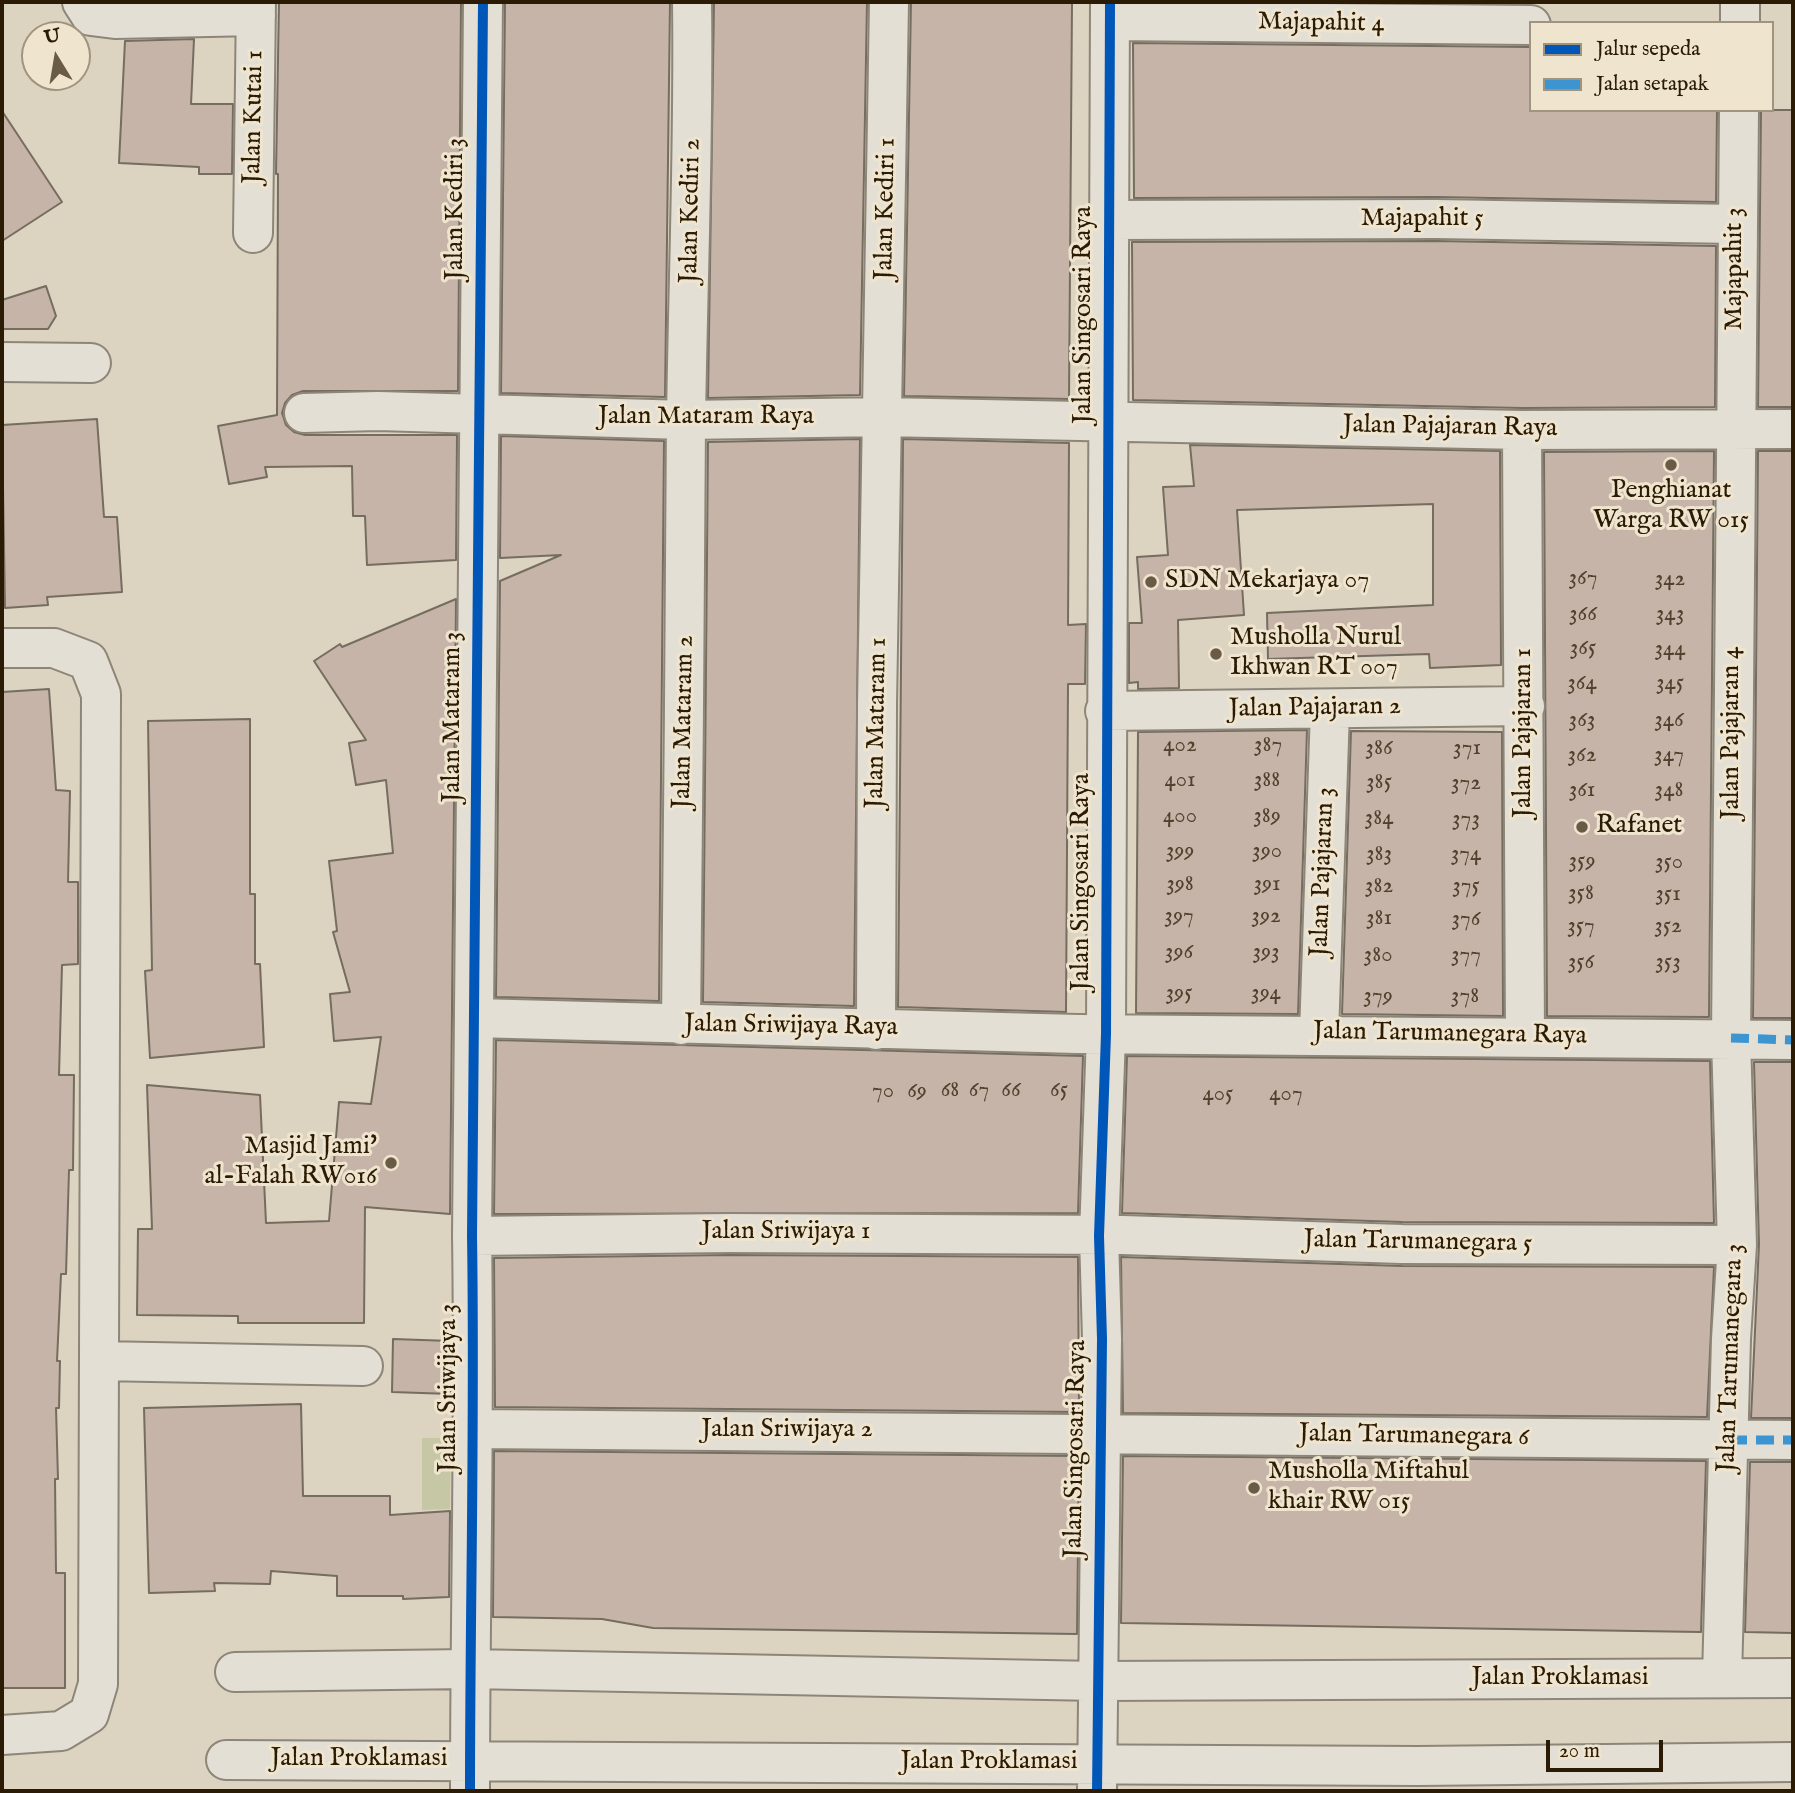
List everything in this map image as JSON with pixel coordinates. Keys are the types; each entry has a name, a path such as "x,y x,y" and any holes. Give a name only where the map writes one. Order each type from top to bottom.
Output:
{"street":[{"path":"82,2 91,16 115,19 256,9"},
{"name":"Jalan Kediri 3","path":"479,416 482,2"},
{"name":"Jalan Kediri 2","path":"686,420 694,141 692,2"},
{"name":"Jalan Kediri 1","path":"883,417 889,2"},
{"path":"1740,2 1740,21"},
{"name":"Jalan Kutai 1","path":"253,233 256,9"},
{"name":"Majapahit 4","path":"1110,12 1529,25"},
{"name":"Jalan Singosari Raya","path":"1097,1777 1100,1236 1106,1034 1105,711 1110,12"},
{"name":"Majapahit 3","path":"1735,428 1739,112"},
{"name":"Majapahit 5","path":"1108,220 1436,219 1736,224"},
{"path":"2,362 91,363"},
{"name":"Jalan Mataram Raya","path":"304,413 378,411 686,420 883,417 1107,421"},
{"name":"Jalan Mataram 3","path":"475,1018 479,416"},
{"name":"Jalan Mataram 1","path":"876,1030 877,704 883,417"},
{"name":"Jalan Mataram 2","path":"681,1024 686,420"},
{"name":"Jalan Pajajaran Raya","path":"1107,421 1522,430 1793,429"},
{"name":"Jalan Pajajaran 4","path":"1731,1038 1735,428"},
{"name":"Jalan Pajajaran 1","path":"1522,430 1525,1036"},
{"path":"2,648 54,648 88,661 101,694 98,1684 89,1714 61,1731 2,1735"},
{"name":"Jalan Pajajaran 2","path":"1105,711 1525,706"},
{"name":"Jalan Pajajaran 3","path":"1319,1034 1330,710"},
{"name":"Jalan Sriwijaya Raya","path":"475,1018 1106,1034"},
{"name":"Jalan Sriwijaya 3","path":"470,1775 469,1670 475,1429 472,1236 475,1018"},
{"name":"Jalan Tarumanegara Raya","path":"1106,1034 1793,1040"},
{"name":"Jalan Tarumanegara 3","path":"1722,1678 1737,1245 1731,1038"},
{"name":"Jalan Sriwijaya 1","path":"472,1236 729,1233 1100,1236"},
{"name":"Jalan Tarumanegara 5","path":"1100,1236 1402,1244 1737,1245"},
{"path":"99,1361 363,1366"},
{"name":"Jalan Sriwijaya 2","path":"475,1429 1100,1433"},
{"name":"Jalan Tarumanegara 6","path":"1100,1433 1793,1440"},
{"name":"Jalan Proklamasi","path":"235,1672 469,1670 1098,1681 1793,1678"},
{"name":"Jalan Proklamasi","path":"226,1760 470,1775 757,1763 1097,1777 1404,1766 1731,1777 1793,1762"}],"green space":[{"path":"422,1438 451,1438 450,1509 422,1510"}],"building":[{"path":"279,2 461,2 458,391 303,391 292,395 285,403 282,413 286,425 294,432 305,435 457,435 456,560 367,565 365,516 353,516 352,466 265,467 267,477 229,484 218,426 277,415 276,174"},
{"path":"505,2 670,2 665,397 501,393"},
{"path":"714,2 867,2 860,395 708,398"},
{"path":"911,2 1072,2 1069,399 904,396"},
{"path":"1387,2 1531,2 1531,3"},
{"path":"194,39 191,104 233,104 232,174 199,174 199,167 119,163 125,41"},
{"path":"1133,43 1529,47 1529,112 1717,112 1716,202 1436,197 1134,198"},
{"path":"1793,110 1793,407 1758,407 1761,112"},
{"path":"2,111 62,202 2,241"},
{"path":"1436,241 1716,246 1715,407 1522,408 1133,400 1132,242"},
{"path":"46,286 56,316 48,329 2,329 2,300"},
{"path":"97,419 104,517 117,517 122,592 47,597 48,605 5,608 2,425"},
{"path":"501,436 664,441 659,1001 496,997 500,581 561,555 500,558"},
{"path":"860,439 854,1006 703,1002 708,442"},
{"path":"903,439 1069,443 1068,625 1086,624 1085,684 1068,684 1066,1012 898,1007"},
{"path":"1190,445 1500,451 1501,665 1430,668 1429,654 1268,659 1267,613 1433,605 1433,504 1237,510 1244,615 1178,620 1179,688 1138,689 1138,682 1129,683 1129,623 1142,623 1137,557 1168,555 1163,487 1194,486"},
{"path":"1714,451 1709,1017 1547,1016 1544,452"},
{"path":"1758,451 1793,451 1793,1018 1753,1018"},
{"path":"456,599 450,1214 365,1207 364,1323 238,1323 238,1316 137,1315 138,1229 152,1229 147,1085 260,1095 266,1223 329,1221 339,1102 371,1104 381,1037 334,1041 330,994 350,992 333,932 337,931 329,861 393,853 386,780 356,785 349,743 366,740 314,661 340,644 342,647"},
{"path":"49,689 56,790 70,791 68,882 78,882 78,964 62,965 59,1075 74,1075 73,1170 69,1170 66,1274 61,1274 57,1361 60,1361 59,1408 56,1408 56,1573 65,1573 65,1688 2,1688 2,692"},
{"path":"250,719 250,894 255,894 255,964 260,964 264,1047 150,1058 145,971 152,970 148,721"},
{"path":"1307,730 1298,1014 1136,1013 1138,732"},
{"path":"1351,731 1502,732 1503,1016 1342,1014"},
{"path":"496,1040 1083,1056 1078,1213 494,1214"},
{"path":"1127,1056 1710,1061 1714,1223 1402,1222 1122,1213"},
{"path":"1754,1062 1793,1062 1793,1418 1751,1418 1759,1244"},
{"path":"729,1255 1078,1257 1079,1412 495,1407 494,1258"},
{"path":"1121,1257 1402,1266 1714,1267 1707,1417 1123,1413"},
{"path":"393,1339 451,1341 451,1394 392,1392"},
{"path":"301,1404 303,1496 390,1496 390,1515 450,1511 449,1597 403,1599 403,1596 337,1596 337,1576 271,1571 270,1584 214,1583 215,1591 149,1593 144,1408"},
{"path":"494,1451 1079,1456 1077,1634 653,1628 602,1619 493,1617"},
{"path":"1123,1456 1706,1461 1701,1632 1121,1623"},
{"path":"1750,1462 1793,1462 1793,1633 1745,1632"}],"marked path":[{"path":"1731,1038 1793,1040"},
{"path":"1729,1440 1793,1440"}],"cycle path":[{"path":"470,1791 483,2"},
{"path":"1097,1791 1102,1339 1099,1236 1106,1034 1110,2"}],"place":[{"name":"Penghianat Warga RW 015","path":"1671,465"},
{"name":"SDN Mekarjaya 07","path":"1151,582"},
{"name":"Musholla Nurul Ikhwan RT 007","path":"1216,654"},
{"name":"Rafanet","path":"1582,827"},
{"name":"Masjid Jami' al-Falah RW016","path":"391,1163"},
{"name":"Musholla Miftahul khair RW 015","path":"1254,1488"}]}
